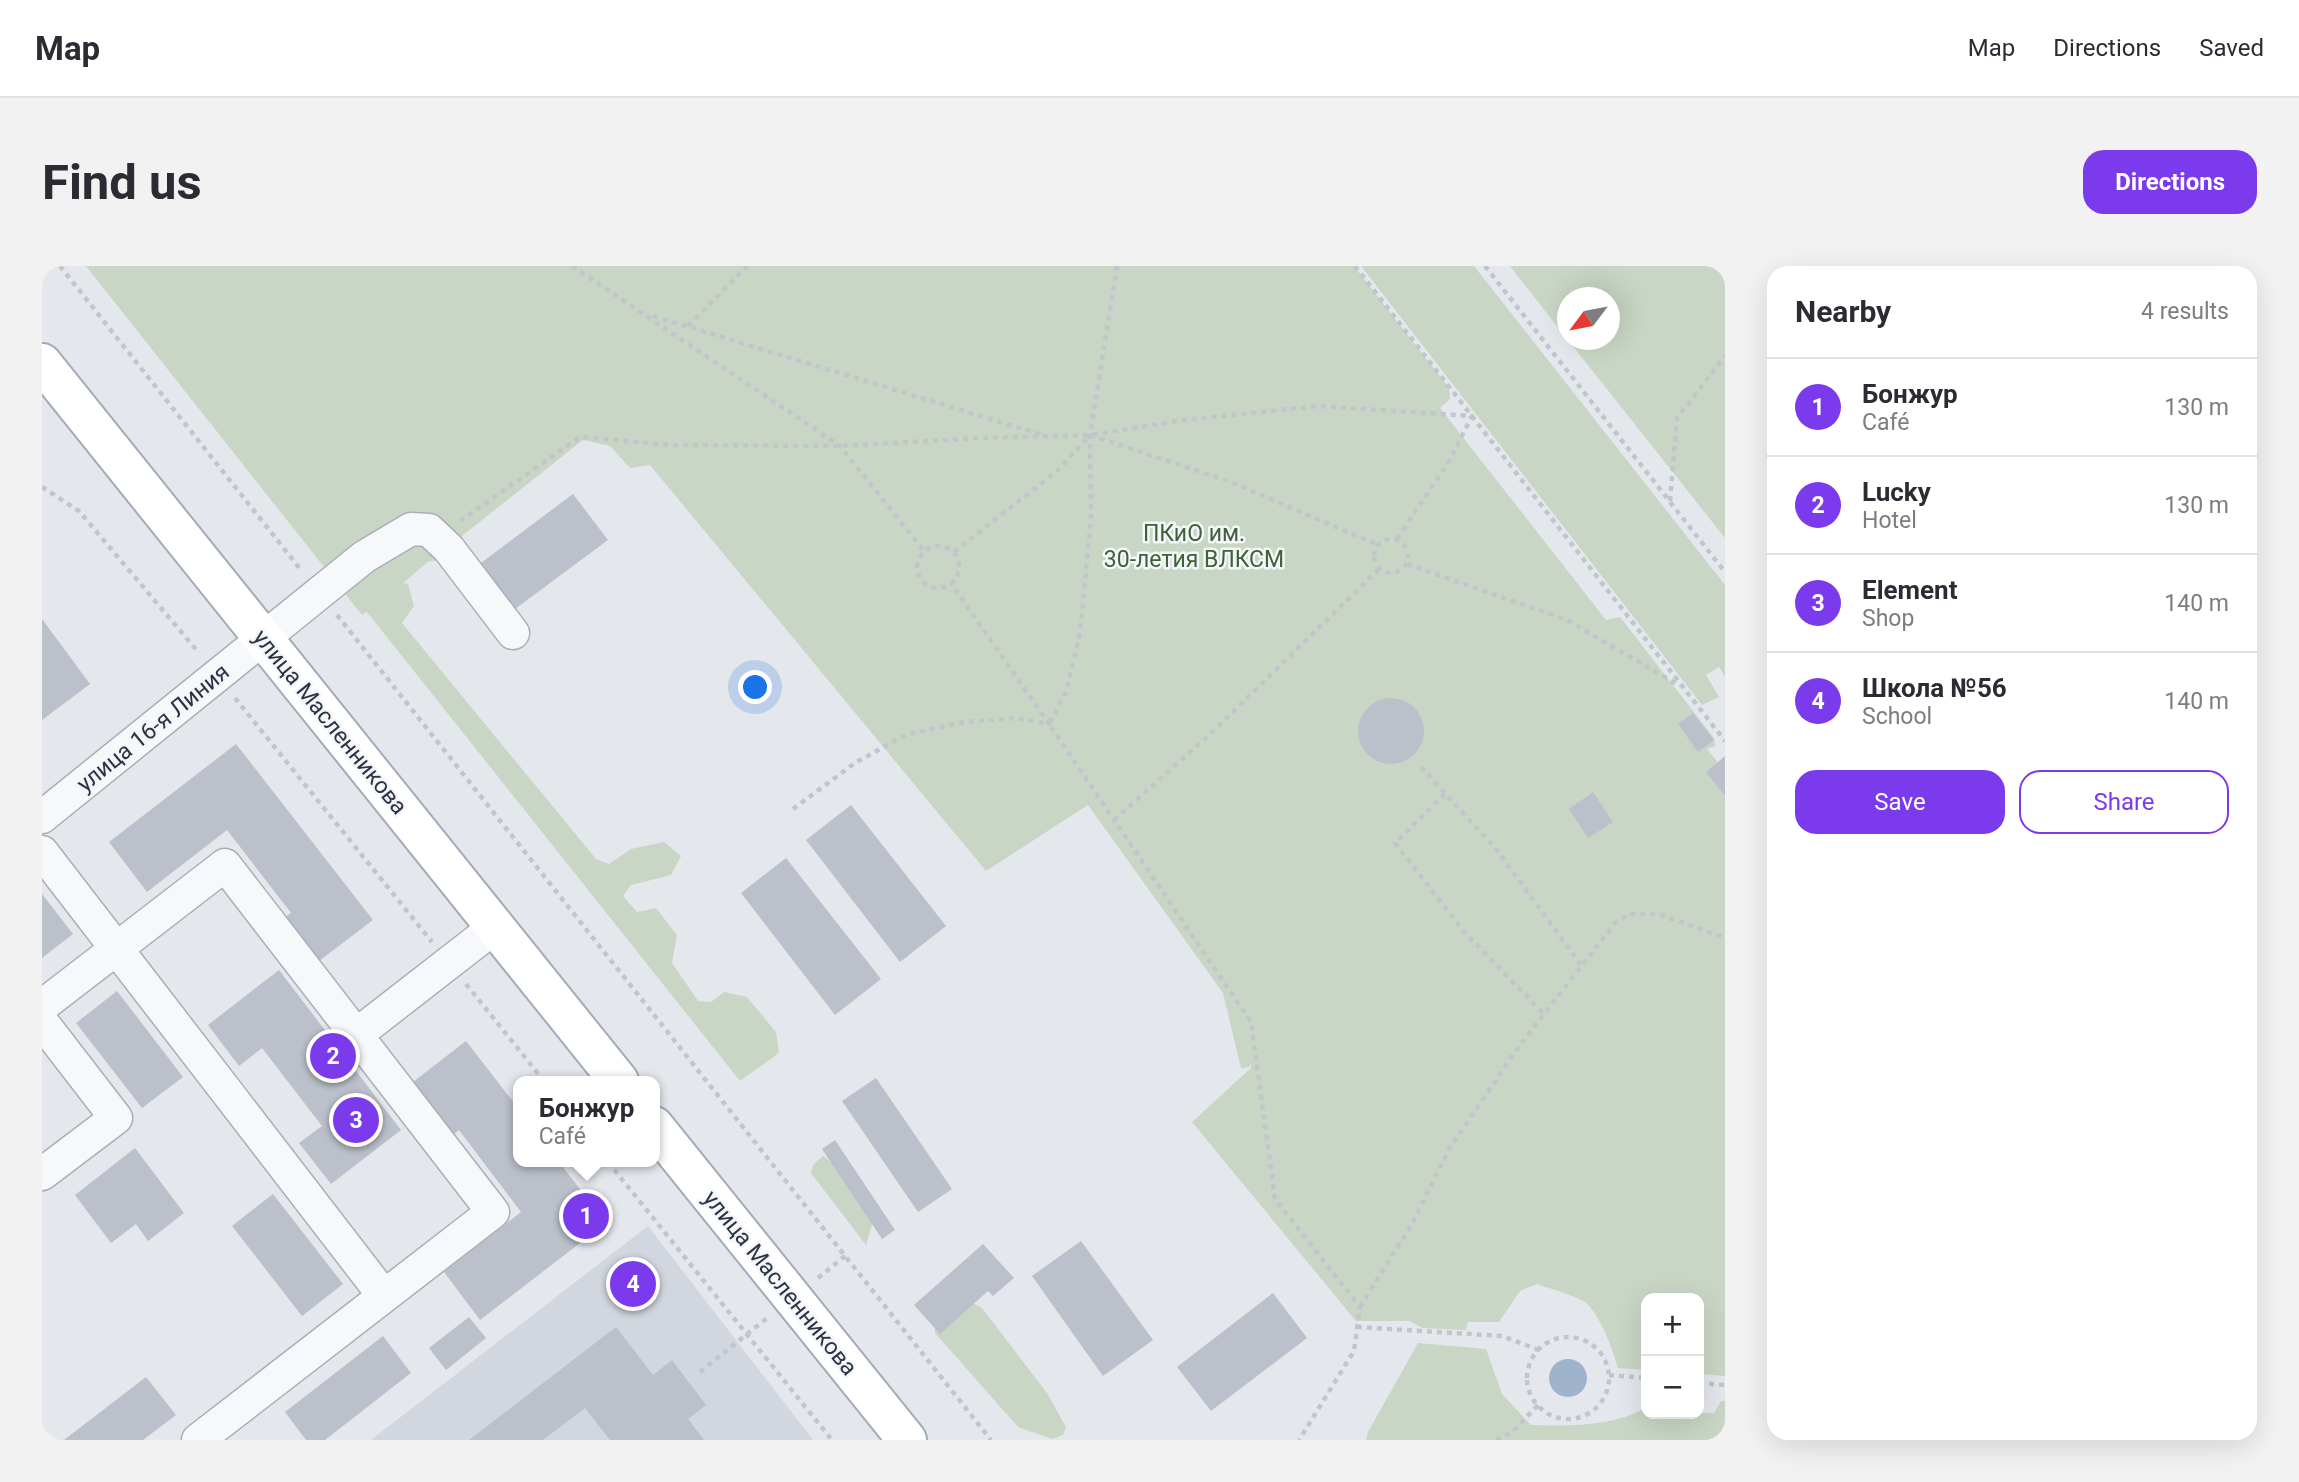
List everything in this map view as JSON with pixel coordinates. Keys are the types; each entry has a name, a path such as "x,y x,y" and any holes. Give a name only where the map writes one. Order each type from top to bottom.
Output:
{"main road":[{"name":"улица Масленникова","path":"43,365 615,1076"},
{"name":"улица Масленникова","path":"660,1133 907,1440"}],"street":[{"name":"улица 16-я Линия","path":"42,817 364,557 411,529 429,530 436,537"},
{"path":"436,537 449,549 513,634"},
{"path":"42,852 384,1296"},
{"path":"42,1006 225,865 493,1212 198,1440"},
{"path":"356,1035 495,927"},
{"path":"42,1022 116,1118 42,1174"}],"path":[{"path":"60,266 991,1440"},
{"path":"572,266 840,446 924,551"},
{"path":"688,326 747,266"},
{"path":"1049,724 1066,692 1080,633 1091,518 1090,435 1117,266"},
{"path":"1355,266 1725,741"},
{"path":"1485,266 1725,572"},
{"path":"647,314 1050,437"},
{"path":"1670,502 1677,418 1725,356"},
{"path":"436,537 580,437 671,445 840,446 1090,435 1184,420 1318,407 1472,416"},
{"path":"1396,540 1448,463 1472,416"},
{"path":"1090,435 1231,482 1378,545"},
{"path":"954,552 1057,471 1090,435"},
{"path":"42,487 79,511 217,676 540,1076"},
{"path":"1384,540 1396,540 1405,546 1407,564 1398,573 1390,574 1379,569 1374,552 1384,540"},
{"path":"937,545 954,552 959,570 956,579 939,588 922,581 917,563 924,551 937,545"},
{"path":"1407,564 1567,620 1684,688"},
{"path":"1114,820 1205,739 1379,569"},
{"path":"951,583 1251,1022 1275,1199 1360,1307"},
{"path":"793,809 855,763 905,735 964,722 1017,718 1049,724"},
{"path":"1421,767 1496,849 1581,965"},
{"path":"1445,794 1395,842 1465,933 1544,1014"},
{"path":"1299,1440 1354,1351 1360,1307 1412,1223 1449,1149 1520,1045 1615,923 1629,914 1658,914 1725,938"},
{"path":"612,1167 832,1440"},
{"path":"1357,1327 1502,1336 1539,1350"},
{"path":"1561,1338 1574,1338 1597,1349 1604,1359 1609,1375 1605,1396 1598,1406 1576,1419 1551,1415 1532,1398 1528,1386 1531,1361 1549,1342 1561,1338"},
{"path":"1609,1375 1641,1378"},
{"path":"1704,1383 1725,1385"},
{"path":"1496,1440 1511,1432 1538,1405"},
{"path":"1511,1432 1512,1440"}],"shaded area":[{"path":"648,1226 813,1440 371,1440"}],"green space":[{"name":"ПКиО им. 30-летия ВЛКСМ","path":"86,266 1354,266 1446,384 1450,399 1440,408 1606,620 1620,617 1714,738 1715,746 1707,749 1725,771 1725,1376 1704,1374 1704,1293 1641,1293 1641,1370 1618,1368 1596,1315 1585,1302 1537,1284 1520,1291 1499,1322 1468,1322 1466,1330 1423,1328 1409,1321 1356,1321 1192,1122 1251,1068 1251,1064 1241,1068 1223,993 1088,805 986,871 650,465 630,468 610,446 583,440 443,551 435,561 429,561 403,583 408,584 414,606 402,623 596,859 609,864 631,849 664,842 681,856 671,875 631,885 623,896 637,912 656,908 677,935 672,963 698,1001 711,1002 724,992 747,997 776,1032 779,1053 740,1081 367,612 362,615"},
{"path":"1361,266 1474,266 1725,585 1725,677 1719,667 1706,675 1719,697 1702,705"},
{"path":"1510,266 1725,266 1725,538 1576,350 1620,350 1620,287 1557,287 1557,326"},
{"path":"823,1156 838,1167 874,1218 866,1245 811,1173 813,1165"},
{"path":"964,1298 982,1308 1047,1393 1066,1427 1063,1435 1052,1439 1018,1427 935,1333 935,1321"},
{"path":"1418,1343 1486,1349 1502,1394 1531,1425 1604,1422 1641,1410 1641,1419 1704,1419 1704,1413 1714,1413 1721,1401 1725,1401 1725,1440 1366,1440"}],"water":[{"path":"1568,1359 1581,1365 1587,1378 1581,1391 1568,1397 1555,1391 1549,1378 1555,1365"}],"building":[{"path":"573,494 608,540 511,612 477,566"},
{"path":"42,619 90,684 42,720"},
{"path":"1385,698 1397,698 1409,703 1419,713 1424,731 1422,744 1409,759 1397,764 1385,764 1373,759 1363,749 1358,737 1358,725 1363,713 1373,703"},
{"path":"1693,713 1714,740 1698,752 1678,724"},
{"path":"236,744 373,920 319,961 285,917 291,913 227,830 147,892 109,842"},
{"path":"1725,756 1725,796 1706,772"},
{"path":"1593,792 1613,822 1588,838 1569,809"},
{"path":"851,805 946,926 900,962 806,840"},
{"path":"786,858 881,979 835,1015 741,893"},
{"path":"42,894 73,934 42,958"},
{"path":"279,970 401,1130 331,1184 299,1143 322,1126 262,1048 239,1066 208,1025"},
{"path":"117,991 183,1077 142,1108 76,1023"},
{"path":"466,1041 513,1102 513,1167 563,1167 606,1223 480,1320 444,1272 521,1212 459,1130 453,1135 413,1082"},
{"path":"876,1078 952,1189 918,1212 842,1101"},
{"path":"835,1140 895,1230 882,1239 822,1149"},
{"path":"135,1148 184,1213 148,1241 136,1224 111,1243 75,1195"},
{"path":"273,1194 343,1284 302,1316 232,1226"},
{"path":"1081,1241 1153,1340 1103,1376 1032,1276"},
{"path":"983,1244 1014,1278 993,1296 988,1291 940,1334 914,1305"},
{"path":"1273,1293 1307,1338 1211,1411 1177,1367"},
{"path":"469,1317 486,1338 446,1370 429,1348"},
{"path":"616,1327 653,1375 672,1360 706,1405 688,1419 704,1440 610,1440 585,1408 543,1440 469,1440"},
{"path":"383,1336 411,1373 325,1440 306,1440 285,1412"},
{"path":"146,1377 176,1415 143,1440 64,1440"}],"place":[{"name":"Lucky","path":"333,1056"},
{"name":"Element","path":"356,1120"},
{"name":"Бонжур","path":"586,1216"},
{"name":"Школа №56","path":"633,1284"}]}
